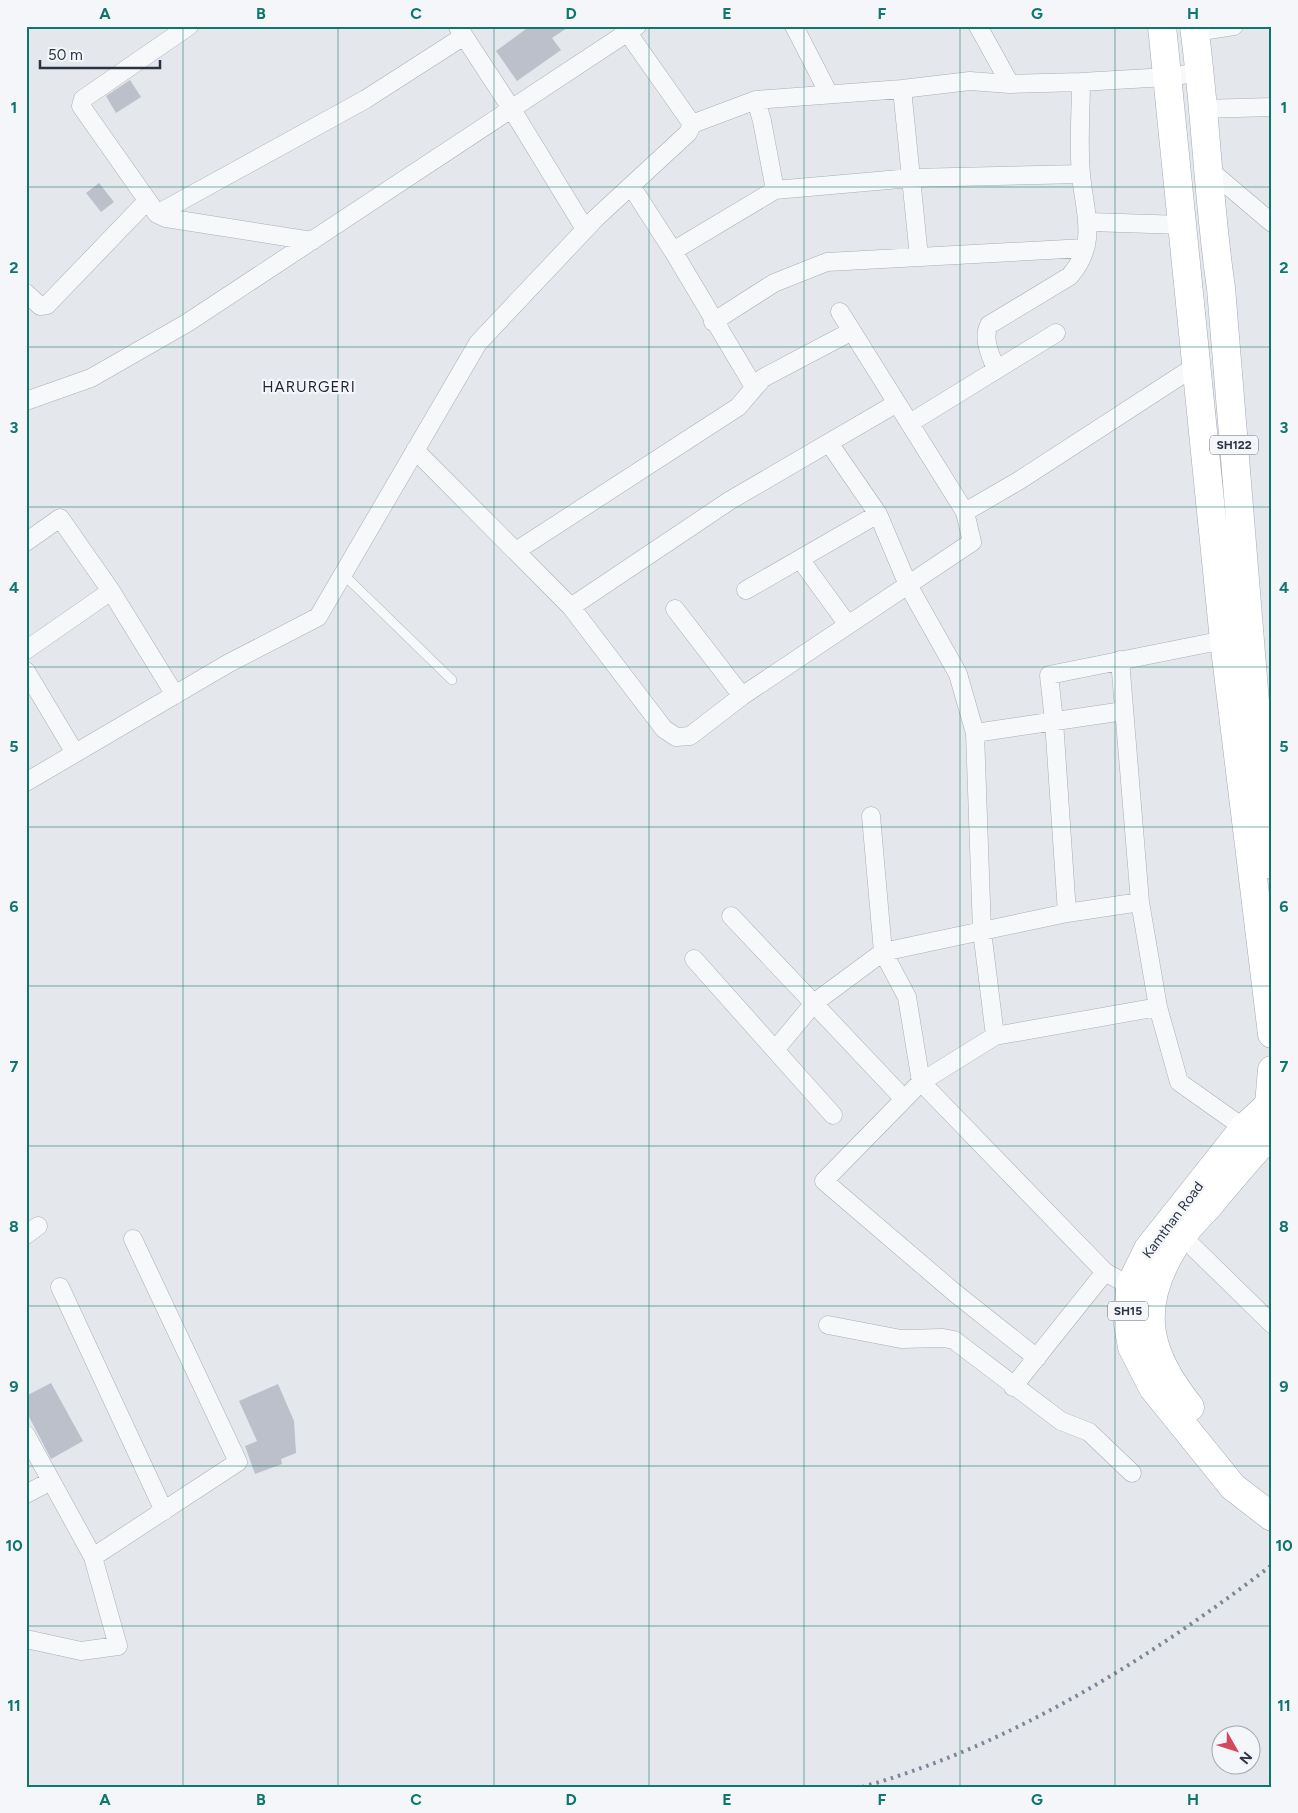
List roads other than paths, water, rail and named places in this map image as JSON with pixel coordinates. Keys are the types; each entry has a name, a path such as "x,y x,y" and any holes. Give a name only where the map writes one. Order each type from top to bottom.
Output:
{"main road":[{"path":"1162,26 1224,640 1272,1034"},
{"name":"SH122","path":"1194,29 1200,72 1206,167 1221,288 1260,766 1272,865"},
{"path":"1270,1104 1272,1070"},
{"name":"Kamthan Road","path":"1154,1262 1172,1250 1260,1134 1270,1104"},
{"name":"Kamthan Road","path":"1260,1134 1154,1262 1130,1286 1128,1324 1132,1347 1153,1388 1233,1487 1271,1510"},
{"name":"Kamthan Road","path":"1154,1262 1150,1325 1154,1348 1175,1389 1271,1510"}],"street":[{"path":"189,26 83,99 80,104 152,207 166,218 312,241"},
{"path":"794,26 829,94"},
{"path":"978,26 1010,84"},
{"path":"1194,29 1234,26"},
{"path":"26,401 91,378 188,323 629,29 692,124"},
{"path":"26,293 40,306 47,305 152,207 366,99 460,31 511,108 585,230"},
{"path":"26,782 229,663 318,617 478,344 585,230 688,133 692,124 756,100 902,89 970,81 1010,84 1082,82 1167,77 1200,72"},
{"path":"996,370 986,342 986,334 990,325 1070,276 1077,268 1085,248 1089,222 1081,174 1082,82"},
{"path":"902,89 919,257"},
{"path":"756,100 776,190"},
{"path":"1202,109 1272,107"},
{"path":"1206,167 1272,223"},
{"path":"673,251 776,190 911,178 1081,174"},
{"path":"631,186 673,251 713,322 754,388"},
{"path":"1089,222 1183,225"},
{"path":"713,322 774,283 827,262 1085,248"},
{"path":"415,450 571,607 664,730 676,737 690,736 742,696 972,542 965,512 840,312"},
{"path":"516,551 738,406 763,378 852,332"},
{"path":"910,423 1056,333"},
{"path":"965,512 1020,480 1197,365"},
{"path":"571,607 729,501 897,403"},
{"path":"830,443 878,514 908,585 958,674 975,733 982,931 995,1036"},
{"path":"746,590 878,514"},
{"path":"26,542 60,518 111,591 175,694"},
{"path":"800,559 848,625"},
{"path":"26,650 111,591"},
{"path":"675,609 742,696"},
{"path":"1067,913 1054,721 1049,676 1224,640"},
{"path":"1120,660 1140,902 1158,1007 1179,1082 1260,1134"},
{"path":"26,671 75,753"},
{"path":"975,733 1124,711"},
{"path":"871,816 883,952 907,997 920,1082 1105,1272 1130,1286"},
{"path":"775,1050 814,1003 883,952 1067,913 1140,902"},
{"path":"731,916 904,1100"},
{"path":"694,959 833,1115"},
{"path":"1037,1358 955,1293 824,1181 920,1082 995,1036 1158,1007"},
{"path":"1182,1236 1272,1324"},
{"path":"93,1557 238,1462 133,1239"},
{"path":"1013,1387 1105,1272"},
{"path":"60,1287 164,1511"},
{"path":"828,1325 901,1339 943,1338 954,1340 1013,1387 1061,1421 1089,1432 1132,1473"},
{"path":"26,1435 93,1557 118,1646 81,1652 26,1639"},
{"path":"26,1494 51,1481"}],"lane":[{"path":"342,574 452,680"}],"railway":[{"path":"862,1787 918,1769 972,1748 1077,1696 1177,1633 1272,1565"}],"district":[{"name":"HARURGERI","path":"309,387"}]}
